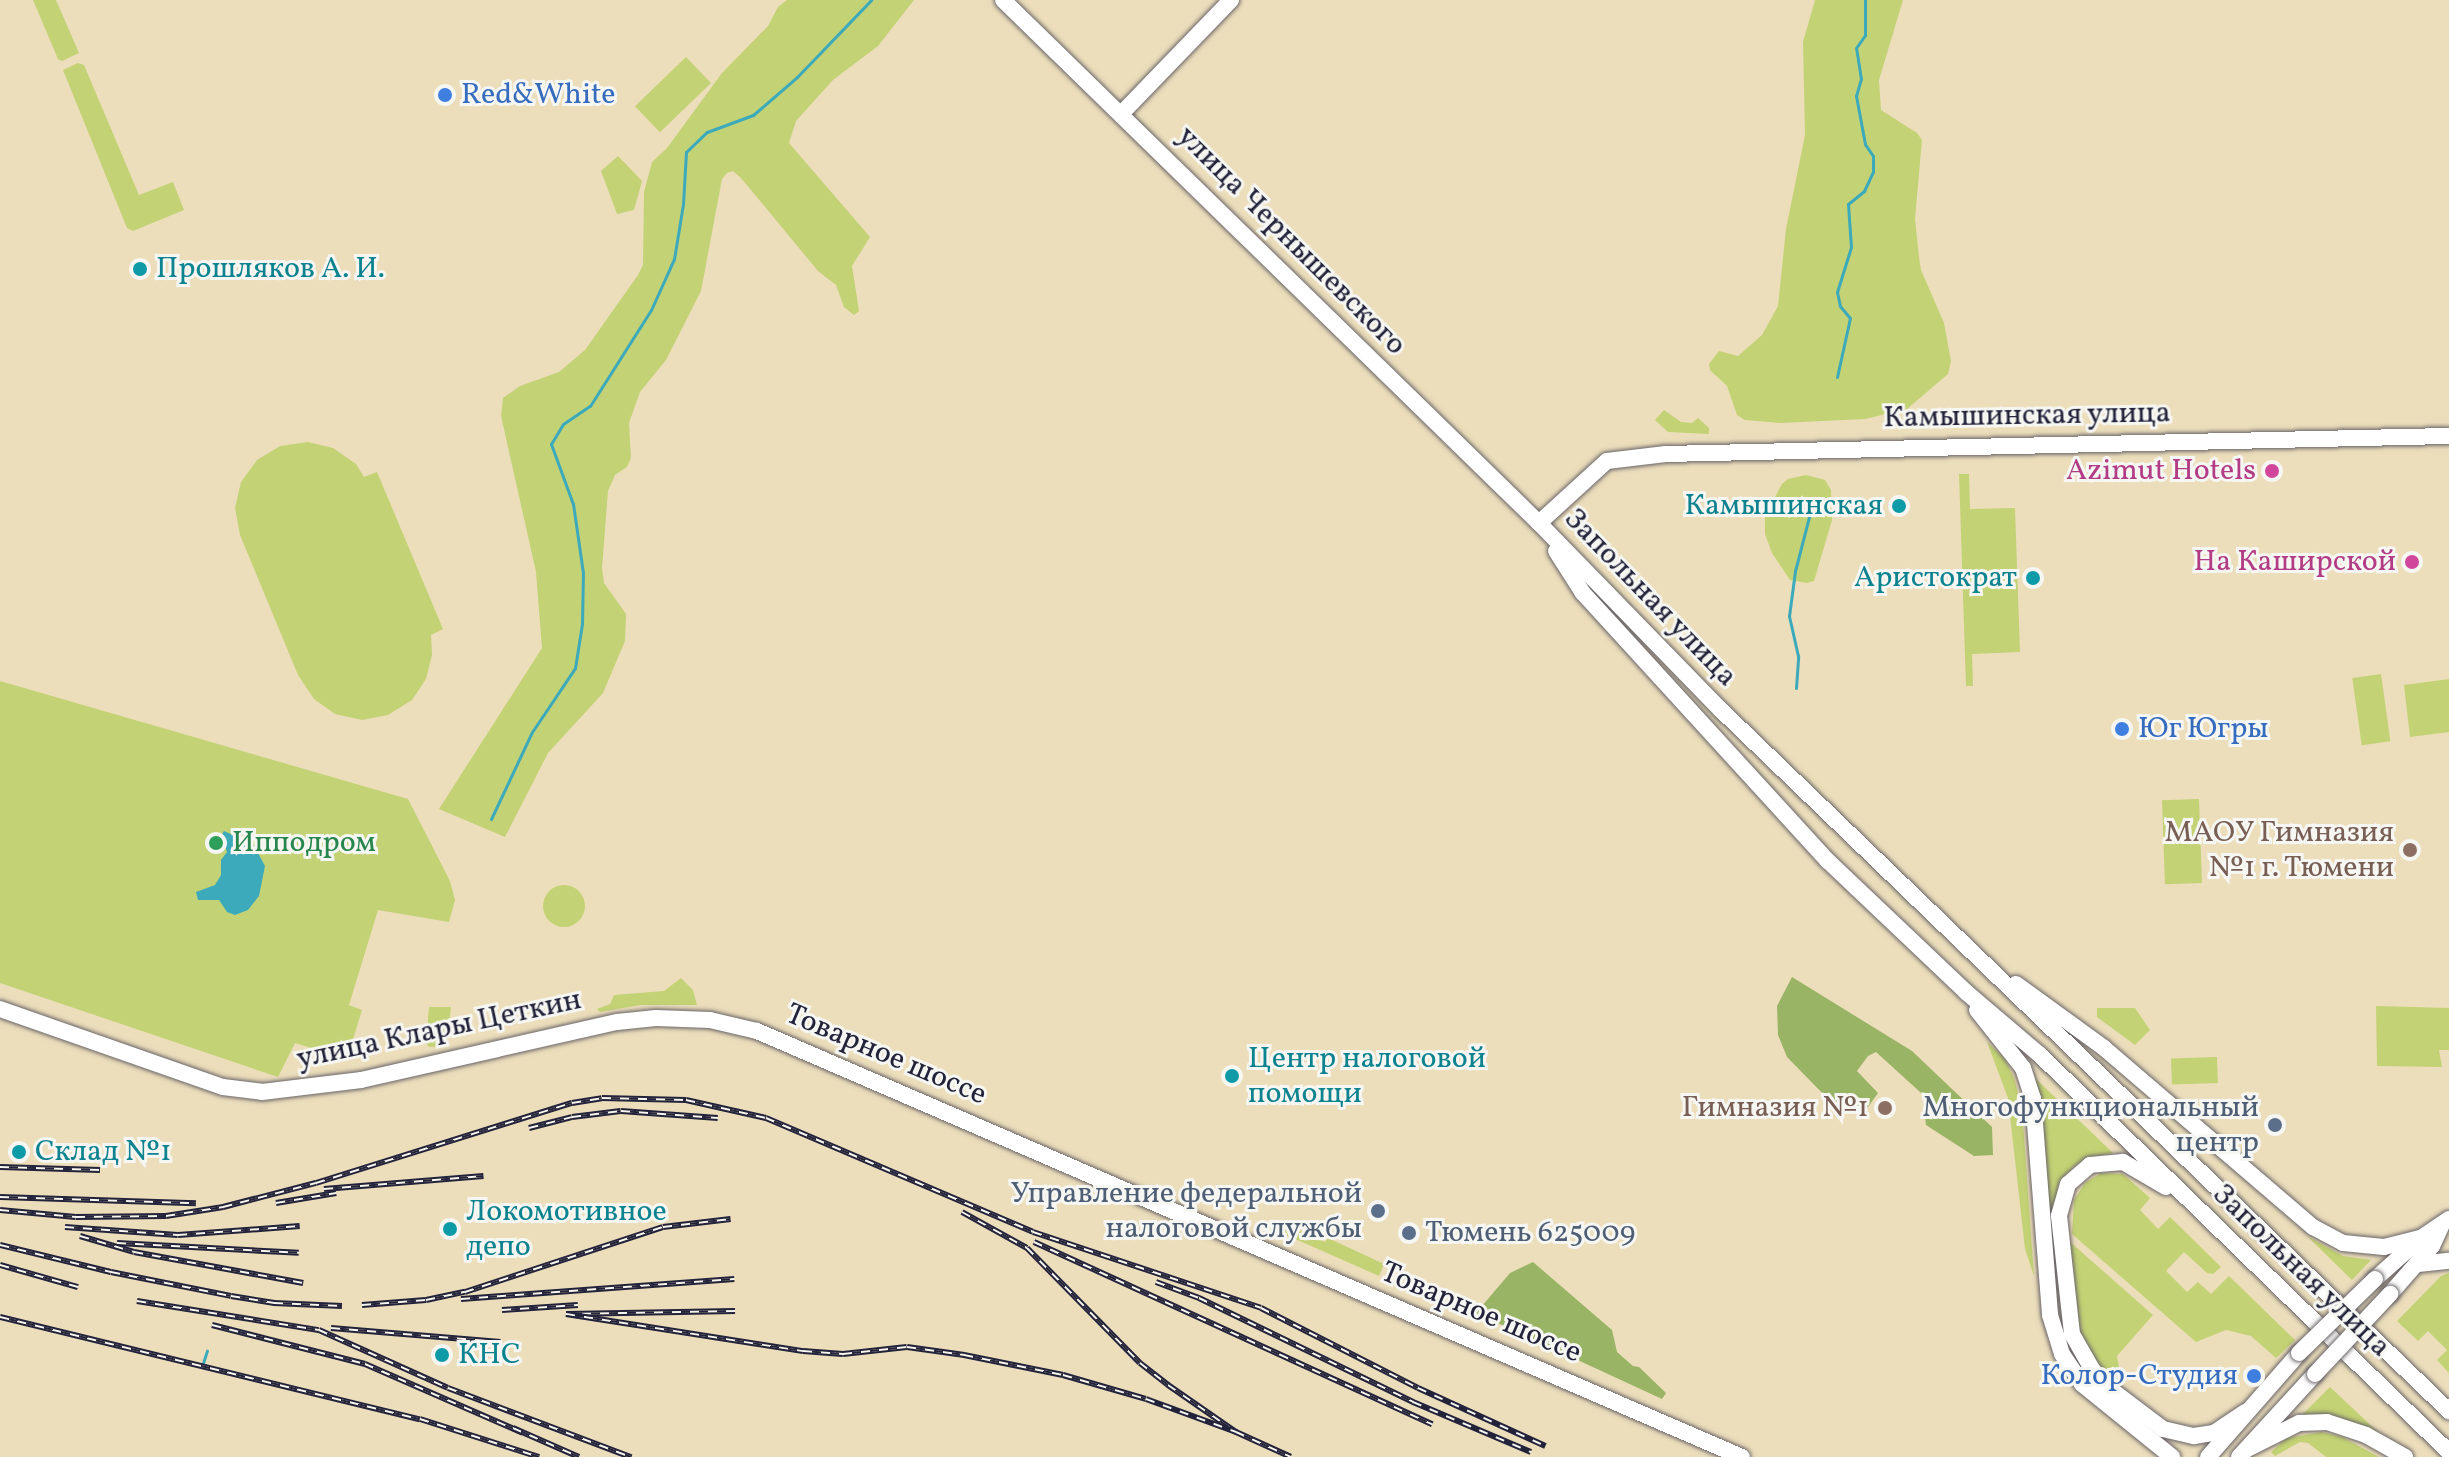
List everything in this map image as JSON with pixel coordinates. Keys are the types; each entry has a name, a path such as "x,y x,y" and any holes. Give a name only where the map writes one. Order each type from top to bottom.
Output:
{"street":[{"name":"улица Чернышевского","path":"1003,0 1539,523"},
{"path":"1122,113 1231,0"},
{"name":"Камышинская улица","path":"1539,523 1607,461 1666,454 2449,436"},
{"name":"Запольная улица","path":"1539,523 1721,710 2449,1411"},
{"name":"Запольная улица","path":"1539,523 1583,593 1828,861 1966,992 2040,1055 2449,1452"},
{"path":"1987,966 2104,1048 2313,1227 2343,1243 2370,1246 2396,1246 2421,1238"},
{"path":"1966,992 2023,1068 2033,1098 2050,1315 2062,1354 2082,1384 2172,1457"},
{"name":"улица Клары Цеткин","path":"0,1009 223,1087 262,1092 361,1080 617,1022 656,1018 710,1020 757,1031"},
{"name":"Товарное шоссе","path":"757,1031 1742,1457"},
{"path":"2182,1195 2123,1162 2090,1165 2068,1184 2059,1216 2072,1334 2092,1369 2109,1388 2163,1429 2194,1436 2214,1433 2245,1412"},
{"path":"2208,1457 2299,1353 2421,1238 2446,1222"},
{"path":"2243,1453 2418,1264 2446,1222"},
{"path":"2418,1264 2449,1261"},
{"path":"2243,1453 2299,1423 2327,1422 2357,1431 2405,1457"}],"green space":[{"path":"33,0 56,0 79,53 62,61 58,59"},
{"path":"787,0 914,0 878,46 833,80 796,121 789,143 870,237 852,266 859,311 854,315 844,307 836,285 818,271 741,178 733,171 727,173 722,179 701,291 666,360 640,392 629,423 631,458 627,467 615,475 608,491 602,568 604,583 626,614 625,641 603,693 548,753 505,837 439,809 542,648 536,572 501,416 503,398 520,386 559,372 585,350 643,265 644,192 652,162 667,148 722,73 768,26 778,7"},
{"path":"1815,0 1903,0 1879,80 1881,110 1917,133 1922,140 1915,219 1919,257 1921,270 1944,323 1951,361 1948,374 1907,409 1865,419 1781,423 1745,420 1737,415 1727,386 1710,370 1709,364 1719,351 1738,356 1762,335 1778,306 1786,229 1805,135 1803,42"},
{"path":"686,57 711,83 660,132 635,106"},
{"path":"78,63 84,65 139,195 173,182 184,210 133,231 127,228 63,70"},
{"path":"618,156 642,181 634,210 617,214 601,171"},
{"path":"1664,410 1681,422 1692,423 1698,418 1709,428 1709,434 1668,432 1655,420"},
{"path":"308,442 333,448 356,464 364,477 377,472 443,629 431,635 432,655 426,679 412,700 388,715 362,720 335,714 314,699 298,675 240,535 235,508 241,482 257,460 280,446"},
{"path":"1959,474 1969,474 1970,509 2015,508 2020,652 1972,654 1973,686 1966,686"},
{"path":"1806,475 1825,480 1831,490 1832,520 1814,581 1807,583 1790,580 1772,553 1765,534 1765,516 1782,484 1788,479"},
{"path":"2381,674 2390,741 2362,745 2352,678"},
{"path":"2449,679 2449,732 2410,737 2404,685"},
{"name":"Ипподром","path":"0,681 408,799 450,881 455,900 449,922 378,910 349,1005 362,1010 347,1059 295,1043 278,1077 0,983"},
{"path":"2199,799 2202,883 2165,884 2162,800"},
{"path":"564,885 579,891 585,906 579,921 564,927 549,921 543,906 549,891"},
{"path":"1792,977 1912,1051 1992,1127 1993,1155 1974,1156 1926,1125 1925,1117 1931,1102 1876,1052 1868,1056 1857,1071 1878,1093 1868,1107 1852,1111 1831,1102 1787,1057 1778,1035 1777,1006"},
{"path":"681,978 693,990 697,1005 640,1005 600,1012 597,1009 610,1004 614,995 664,991"},
{"path":"2376,1006 2449,1008 2449,1050 2439,1050 2442,1067 2377,1066"},
{"path":"429,1007 451,1007 447,1046 429,1047 426,1043"},
{"path":"2097,1008 2135,1008 2150,1030 2135,1045 2097,1017"},
{"path":"1987,1042 2005,1059 2014,1078 2022,1109 2034,1276 2025,1249 2008,1098"},
{"path":"2217,1057 2218,1083 2172,1085 2171,1059"},
{"path":"2035,1078 2113,1153 2091,1157 2073,1167 2060,1182 2049,1224 2042,1115"},
{"path":"2101,1173 2123,1174 2150,1198 2140,1210 2158,1229 2170,1217 2221,1267 2213,1274 2207,1273 2184,1252 2166,1271 2187,1292 2198,1282 2211,1294 2229,1276 2295,1340 2276,1358 2251,1336 2226,1330 2196,1342 2072,1234 2074,1200 2085,1183"},
{"path":"1287,1225 1325,1242 1328,1238 1384,1264 1379,1276 1284,1234"},
{"path":"2307,1236 2343,1256 2371,1260 2352,1280"},
{"path":"2069,1241 2153,1315 2117,1356 2119,1367 2114,1372 2106,1372 2090,1356 2079,1330"},
{"path":"1533,1262 1612,1330 1617,1352 1633,1366 1639,1367 1666,1393 1662,1399 1476,1313 1510,1273"},
{"path":"2449,1273 2449,1373 2437,1360 2447,1350 2428,1331 2418,1341 2397,1321 2441,1276"},
{"path":"2330,1387 2380,1434 2333,1416 2302,1415"},
{"path":"2322,1432 2342,1437 2379,1457 2326,1457 2308,1443 2300,1442 2275,1456 2271,1452 2287,1438"}],"water":[{"path":"224,831 253,844 265,866 259,896 248,910 235,915 227,912 219,900 198,900 196,892 215,885 221,875 221,860 227,852 221,836"}],"waterway":[{"path":"491,819 532,732 575,668 582,624 583,573 573,504 551,444 563,424 590,406 651,310 674,259 683,204 686,152 707,132 753,115 797,77 871,0"},
{"path":"1837,377 1850,318 1840,306 1837,292 1851,247 1848,204 1864,191 1873,172 1873,156 1865,144 1856,96 1861,79 1856,48 1865,35 1865,0"},
{"path":"1796,688 1798,656 1789,616 1795,571 1810,513"},
{"path":"203,1363 207,1351"}],"railway":[{"path":"0,1210 76,1217 166,1216 223,1207 316,1183 572,1103 602,1098 686,1100 766,1118 1033,1232 1261,1308 1418,1388 1545,1446"},
{"path":"529,1128 572,1117 621,1111 718,1118"},
{"path":"0,1167 100,1170"},
{"path":"324,1189 483,1176"},
{"path":"276,1203 336,1193"},
{"path":"0,1197 196,1203"},
{"path":"962,1212 1027,1248 1140,1363 1168,1385 1236,1432 1291,1457"},
{"path":"362,1305 426,1300 465,1292 663,1227 731,1219"},
{"path":"65,1227 178,1235 300,1226"},
{"path":"80,1236 134,1252 303,1283"},
{"path":"1034,1242 1432,1424"},
{"path":"117,1243 299,1253"},
{"path":"0,1245 111,1272 231,1296 274,1303 342,1306"},
{"path":"0,1265 78,1287"},
{"path":"461,1299 734,1279"},
{"path":"1156,1282 1199,1298 1413,1402 1531,1452"},
{"path":"137,1301 319,1330 448,1388 631,1457"},
{"path":"502,1310 578,1305"},
{"path":"735,1311 566,1314 803,1351 843,1354 907,1347 964,1355 1063,1375 1146,1399 1236,1432"},
{"path":"0,1317 420,1419 539,1457"},
{"path":"212,1325 365,1364 523,1433"},
{"path":"331,1328 500,1342"},
{"path":"513,1428 579,1457"}],"place":[{"name":"Red&White","path":"445,95"},
{"name":"Прошляков А. И.","path":"140,269"},
{"name":"Azimut Hotels","path":"2272,471"},
{"name":"Камышинская","path":"1899,506"},
{"name":"На Каширской","path":"2412,562"},
{"name":"Аристократ","path":"2033,578"},
{"name":"Юг Югры","path":"2122,729"},
{"name":"Ипподром","path":"216,843"},
{"name":"МАОУ Гимназия №1 г. Тюмени","path":"2410,850"},
{"name":"Центр налоговой помощи","path":"1232,1076"},
{"name":"Гимназия №1","path":"1885,1108"},
{"name":"Многофункциональный центр","path":"2275,1125"},
{"name":"Склад №1","path":"19,1152"},
{"name":"Управление федеральной налоговой службы","path":"1378,1211"},
{"name":"Локомотивное депо","path":"450,1229"},
{"name":"Тюмень 625009","path":"1409,1233"},
{"name":"КНС","path":"442,1355"},
{"name":"Колор-Студия","path":"2254,1376"}]}
